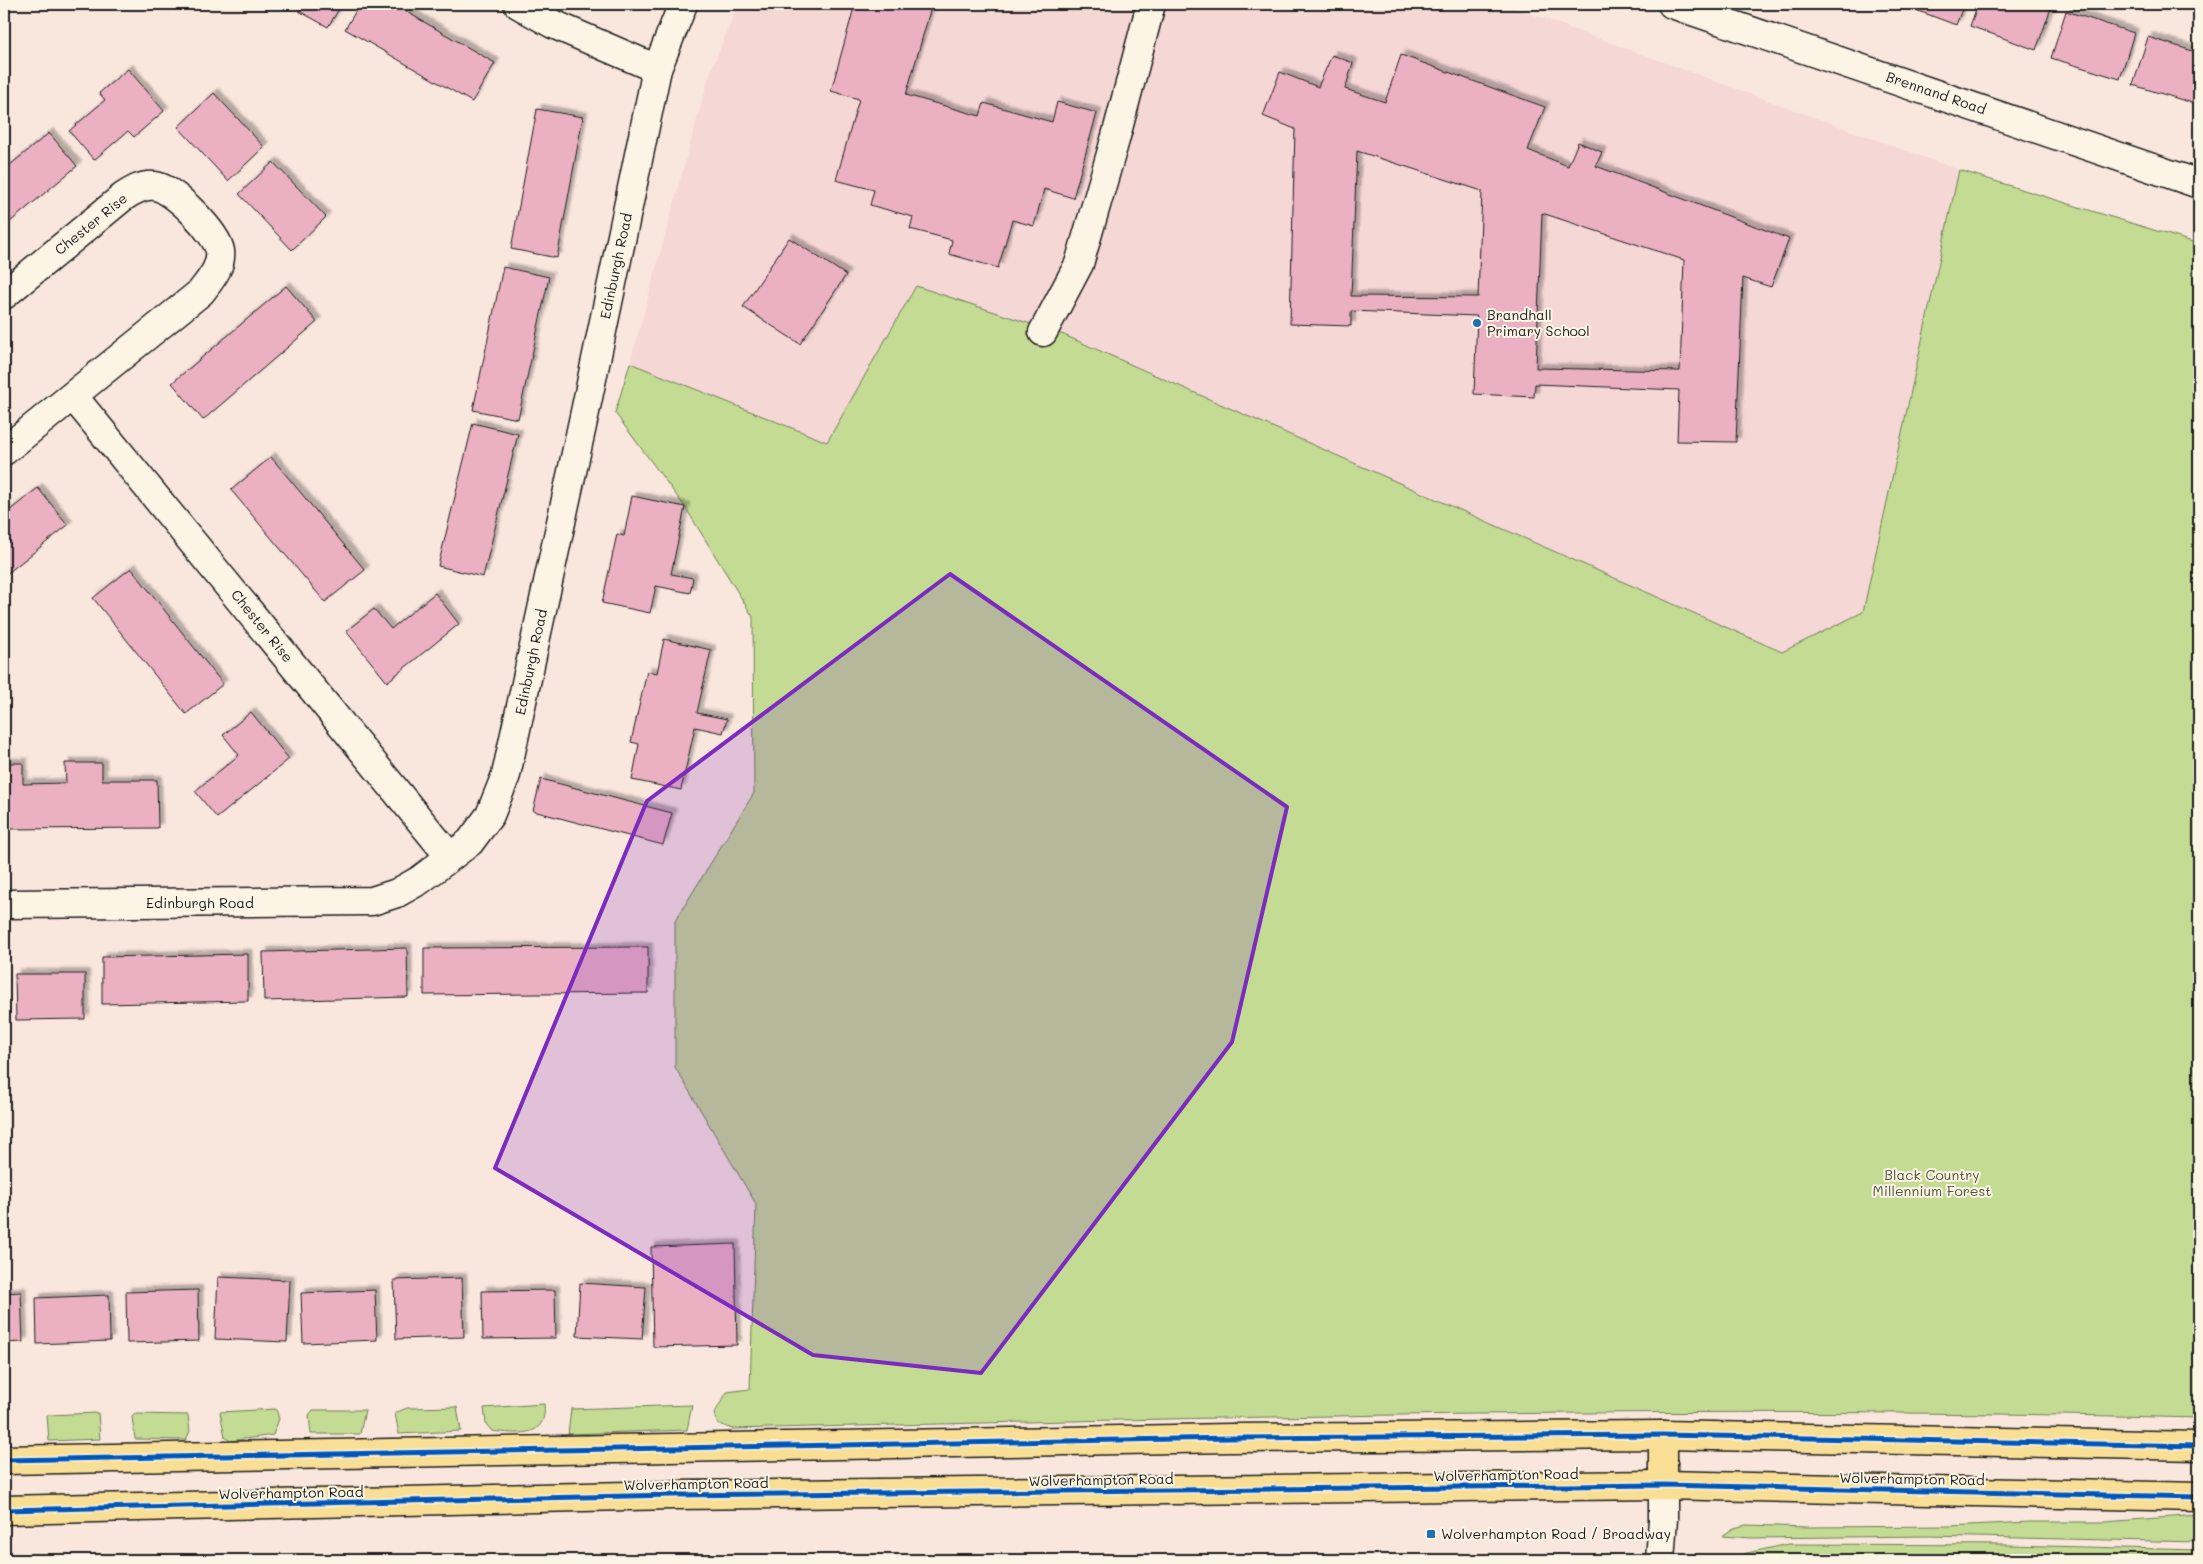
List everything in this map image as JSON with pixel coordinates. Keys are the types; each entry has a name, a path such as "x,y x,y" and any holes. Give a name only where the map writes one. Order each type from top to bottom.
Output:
{"highway":[{"path":"1663,1435 1663,1485"},
{"path":"4,1460 1222,1438 1663,1435 2199,1446"},
{"name":"Wolverhampton Road","path":"4,1510 674,1495 1663,1485 2199,1497"}],"street":[{"path":"518,4 553,24 657,69"},
{"name":"Edinburgh Road","path":"4,904 372,901 397,894 420,880 470,842 490,815 506,775 586,412 657,69 683,4"},
{"path":"1043,332 1079,264 1115,140 1151,4"},
{"name":"Brennand Road","path":"1672,4 2199,184"},
{"name":"Chester Rise","path":"4,295 115,203 137,188 154,185 167,190 185,205 215,239 220,250 218,265 201,292 4,451"},
{"name":"Chester Rise","path":"73,396 450,857"},
{"path":"1660,1560 1663,1485"}],"highlighted area":[{"path":"950,574 1287,807 1232,1042 981,1373 813,1355 495,1168 647,801"}],"shaded area":[{"name":"Brandhall Primary School","path":"738,4 1504,4 1959,170 1863,612 1782,652 1064,335 916,287 827,442 630,363 709,76"}],"green space":[{"name":"Black Country Millennium Forest","path":"1959,170 2199,244 2199,1418 2016,1414 1649,1413 1099,1420 732,1429 717,1423 714,1414 727,1392 750,1389 756,1204 675,1067 675,921 754,793 753,617 685,507 615,413 630,363 827,442 916,286 1064,335 1782,652 1863,612"},
{"path":"544,1404 544,1415 541,1423 536,1429 529,1432 492,1431 486,1424 484,1408"},
{"path":"692,1405 687,1430 568,1434 571,1409"},
{"path":"457,1407 461,1431 399,1434 395,1413 407,1408"},
{"path":"276,1409 279,1419 273,1435 230,1441 225,1437 220,1412"},
{"path":"313,1410 365,1410 360,1434 311,1434 309,1415"},
{"path":"98,1413 100,1439 49,1441 47,1415"},
{"path":"135,1414 188,1415 190,1431 186,1440 135,1439 132,1417"},
{"path":"2199,1515 2199,1542 1928,1536 1751,1538 1722,1536 1734,1528 1746,1525 1807,1527 1950,1526 2029,1522 2104,1522"},
{"path":"1789,1544 2008,1545 2199,1550 2199,1560 2077,1560 1926,1556 1873,1560 1728,1560 1747,1553"}],"building":[{"path":"303,4 342,4 328,27 299,11"},
{"path":"360,4 393,4 495,63 472,102 345,29"},
{"path":"855,4 879,4 897,9 898,4 932,4 906,95 980,116 984,103 1052,122 1057,102 1097,113 1073,198 1044,189 1034,226 1012,220 998,268 949,254 952,240 910,229 913,217 870,205 874,190 836,180 859,99 831,91"},
{"path":"1900,4 1964,4 1956,25"},
{"path":"1978,4 2052,5 2036,50 1970,26"},
{"path":"2066,11 2134,33 2120,79 2051,58"},
{"path":"2148,37 2199,53 2199,105 2133,85"},
{"path":"1332,55 1353,63 1345,89 1385,102 1401,55 1545,107 1528,150 1568,166 1578,142 1602,152 1596,166 1789,239 1771,287 1743,278 1736,442 1677,441 1679,390 1535,384 1534,397 1474,394 1477,316 1351,311 1351,326 1290,324 1295,129 1263,116 1280,72 1318,87","holes":["1357,151 1482,191 1478,297 1351,296","1542,213 1684,260 1680,371 1536,368"]},
{"path":"128,69 164,111 134,137 128,131 94,160 69,131 105,100 99,93"},
{"path":"214,93 264,147 228,181 178,127"},
{"path":"537,109 583,117 557,258 511,249"},
{"path":"49,133 77,166 4,227 4,170"},
{"path":"273,162 326,217 292,250 239,194"},
{"path":"789,238 846,275 800,344 743,307"},
{"path":"503,267 549,277 518,419 473,410"},
{"path":"286,286 317,322 203,420 172,383"},
{"path":"473,423 518,434 483,577 438,566"},
{"path":"271,457 365,570 325,602 231,490"},
{"path":"38,488 68,525 4,576 4,515"},
{"path":"632,496 685,507 671,574 693,578 690,593 656,586 650,613 602,603 617,534 624,536"},
{"path":"131,568 223,684 186,714 93,598"},
{"path":"435,593 459,624 387,682 346,631 374,609 391,629"},
{"path":"664,639 711,650 697,713 727,719 723,733 695,727 681,790 632,780 639,744 631,742 647,671 657,673"},
{"path":"251,712 289,759 217,818 195,791 239,755 223,735"},
{"path":"4,763 23,763 23,784 66,783 65,763 102,763 102,780 157,780 158,828 4,829"},
{"path":"541,779 672,813 663,845 533,811"},
{"path":"648,947 648,993 424,995 424,948"},
{"path":"407,948 408,997 264,1001 263,952"},
{"path":"248,954 248,1001 102,1004 102,957"},
{"path":"15,974 85,974 85,1019 16,1020"},
{"path":"735,1244 737,1345 653,1347 651,1247"},
{"path":"218,1277 290,1280 287,1342 215,1339"},
{"path":"462,1278 464,1337 396,1339 394,1280"},
{"path":"580,1283 646,1287 642,1339 577,1336"},
{"path":"198,1290 199,1341 127,1343 126,1292"},
{"path":"375,1290 377,1340 303,1343 301,1293"},
{"path":"555,1290 556,1338 483,1339 482,1291"},
{"path":"21,1292 23,1342 4,1343 4,1293"},
{"path":"109,1295 110,1341 37,1344 36,1298"}],"cycle path":[{"path":"4,1460 1231,1438 1663,1435 2199,1446"},
{"path":"4,1510 674,1495 1663,1485 2199,1497"}],"place":[{"name":"Brandhall Primary School","path":"1477,323"},
{"name":"Wolverhampton Road / Broadway","path":"1431,1534"}]}
